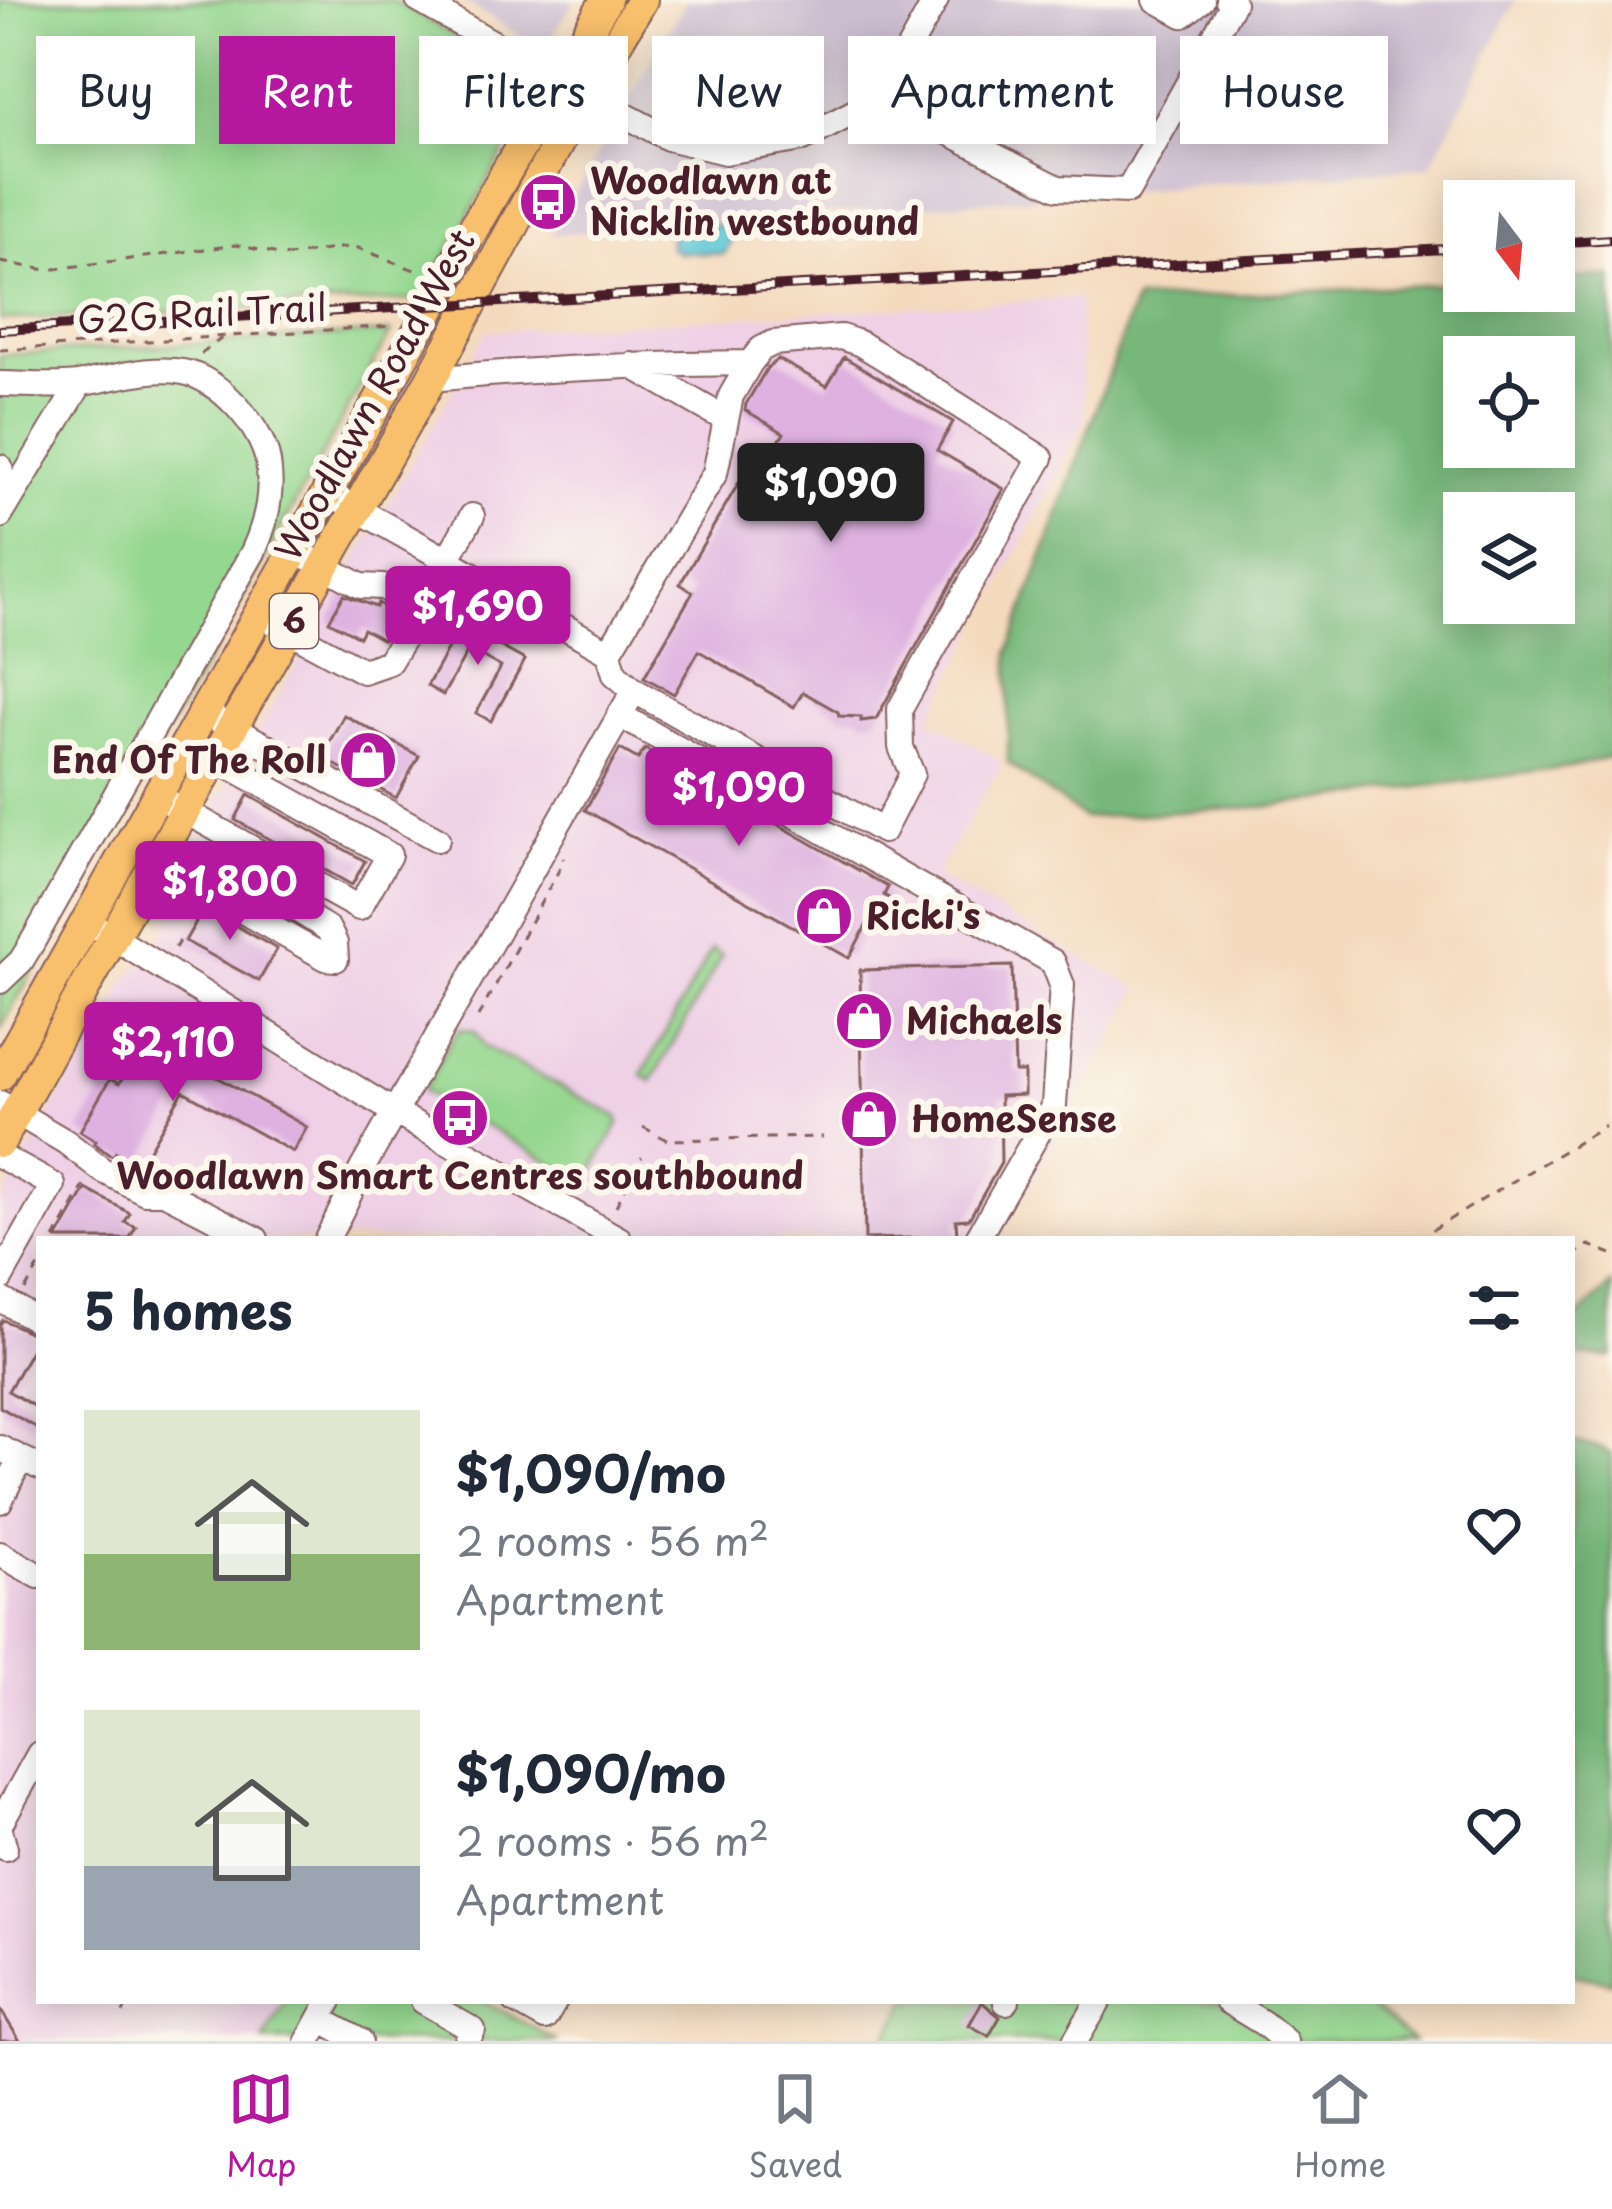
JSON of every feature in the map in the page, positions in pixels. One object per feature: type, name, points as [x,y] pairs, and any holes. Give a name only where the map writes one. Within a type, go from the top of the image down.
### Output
[{"type":"main road","name":"Woodlawn Road West","points":[[586,36],[606,0]]},
{"type":"main road","name":"Woodlawn Road West","points":[[621,36],[642,0]]},
{"type":"main road","name":"Woodlawn Road West","points":[[0,1075],[523,144]]},
{"type":"main road","name":"Woodlawn Road West","points":[[0,1142],[8,1108],[113,937],[358,510],[560,144]]},
{"type":"street","points":[[418,0],[481,36]]},
{"type":"street","points":[[916,36],[936,0]]},
{"type":"street","points":[[1156,0],[1183,15],[1202,0]]},
{"type":"street","points":[[1156,141],[1233,3],[1228,0]]},
{"type":"street","points":[[628,116],[668,139],[725,152],[803,139],[848,115]]},
{"type":"street","points":[[971,144],[1058,188],[1128,191],[1154,144]]},
{"type":"street","points":[[327,492],[609,652],[615,674],[635,692],[883,831],[912,774],[901,747],[900,709],[1041,458],[859,343],[841,337],[773,343],[761,349],[731,396],[715,473],[609,652]]},
{"type":"street","points":[[431,379],[629,364],[750,363]]},
{"type":"street","points":[[629,364],[724,419]]},
{"type":"street","points":[[0,384],[80,384],[180,371],[198,376],[238,408],[268,460],[266,518],[253,551],[21,961],[0,981]]},
{"type":"street","points":[[3,510],[80,384]]},
{"type":"street","points":[[0,467],[3,510]]},
{"type":"street","points":[[447,560],[472,515]]},
{"type":"street","points":[[258,614],[363,671],[389,662],[421,609],[383,586],[362,586],[295,551]]},
{"type":"street","points":[[328,1236],[362,1169],[635,692]]},
{"type":"street","points":[[203,712],[437,839]]},
{"type":"street","points":[[619,715],[1053,962],[1062,985],[1054,1105],[978,1236]]},
{"type":"street","points":[[156,795],[359,908],[389,855],[186,743]]},
{"type":"street","points":[[85,922],[584,1231]]},
{"type":"street","points":[[8,1108],[67,1142],[102,1170],[145,1192],[164,1192],[250,1236]]},
{"type":"street","points":[[0,1156],[52,1185],[0,1279]]},
{"type":"street","points":[[0,1299],[36,1319]]},
{"type":"street","points":[[0,1501],[20,1458]]},
{"type":"street","points":[[0,1554],[36,1574]]},
{"type":"street","points":[[2,1834],[36,1760]]},
{"type":"street","points":[[428,2004],[473,2030],[467,2041]]},
{"type":"street","points":[[520,2004],[545,2018],[553,2004]]},
{"type":"street","points":[[1075,2041],[1098,2004]]},
{"type":"street","points":[[1232,2004],[1285,2041]]},
{"type":"street","points":[[320,2020],[360,2041]]},
{"type":"path","points":[[0,262],[46,270],[236,245],[288,256],[353,246],[428,274]]},
{"type":"path","name":"G2G Rail Trail","points":[[0,350],[407,325]]},
{"type":"path","points":[[478,1017],[563,856]]},
{"type":"path","points":[[175,948],[179,941]]},
{"type":"path","points":[[1422,1236],[1605,1126]]},
{"type":"path","points":[[644,1127],[667,1140],[823,1137]]},
{"type":"path","points":[[616,1206],[642,1157]]},
{"type":"path","points":[[56,1236],[88,1179]]},
{"type":"path","points":[[1575,1254],[1588,1245],[1612,1254]]},
{"type":"path","points":[[123,2013],[128,2004]]},
{"type":"shaded area","points":[[462,0],[575,0],[553,36],[521,36]]},
{"type":"shaded area","points":[[687,0],[1516,0],[1430,167],[551,235],[604,144],[628,144],[628,102],[652,60],[652,144],[824,144],[824,36],[666,36]]},
{"type":"shaded area","points":[[1079,298],[1085,421],[930,719],[1003,762],[936,876],[1139,989],[1002,1236],[36,1236],[36,2004],[284,2004],[263,2041],[0,2041],[0,1203],[124,983],[163,936],[193,844],[487,331]]},
{"type":"green space","points":[[0,0],[393,0],[455,36],[419,36],[419,144],[508,144],[427,290],[415,300],[0,320]]},
{"type":"green space","points":[[1612,277],[1612,756],[1570,767],[1275,806],[1084,818],[1008,763],[1009,652],[1135,300],[1443,284],[1443,312],[1575,312],[1575,278]]},
{"type":"green space","points":[[391,332],[0,1030],[0,355]]},
{"type":"green space","points":[[712,949],[722,955],[652,1081],[642,1075]]},
{"type":"green space","points":[[461,1029],[475,1031],[485,1047],[617,1116],[619,1124],[586,1182],[423,1091]]},
{"type":"green space","points":[[1612,1284],[1612,1357],[1579,1356],[1575,1320]]},
{"type":"green space","points":[[1575,1443],[1612,1454],[1612,1982],[1575,1975]]},
{"type":"green space","points":[[284,2004],[489,2004],[557,2041],[263,2041]]},
{"type":"green space","points":[[906,2004],[1369,2004],[1412,2041],[885,2041]]},
{"type":"water","points":[[718,225],[729,236],[724,254],[670,248],[675,230]]},
{"type":"building","points":[[844,357],[953,422],[937,450],[1004,489],[876,719],[839,716],[803,692],[794,707],[699,651],[674,694],[644,677],[693,592],[680,584],[749,465],[761,472],[784,433],[745,410],[746,404],[767,368],[778,359],[827,386]]},
{"type":"building","points":[[344,595],[376,607],[378,603],[398,615],[383,640],[363,629],[359,637],[329,621]]},
{"type":"building","points":[[461,625],[525,660],[491,721],[476,713],[501,667],[469,649],[443,695],[427,686]]},
{"type":"building","name":"End Of The Roll","points":[[344,715],[419,756],[396,798],[321,757]]},
{"type":"building","points":[[620,749],[638,759],[645,749],[888,887],[884,895],[893,901],[884,914],[875,909],[849,958],[585,810]]},
{"type":"building","points":[[248,795],[365,861],[352,885],[235,820]]},
{"type":"building","points":[[208,901],[222,909],[231,923],[277,949],[259,981],[185,941]]},
{"type":"building","points":[[1012,966],[1015,1072],[1024,1072],[1024,1095],[1000,1096],[1001,1163],[969,1219],[956,1220],[957,1236],[865,1236],[860,970]]},
{"type":"building","points":[[145,1037],[307,1127],[293,1152],[183,1091],[140,1165],[116,1152],[108,1154],[80,1131],[110,1079],[119,1084]]},
{"type":"building","points":[[86,1189],[130,1213],[125,1222],[136,1227],[131,1236],[59,1236]]},
{"type":"building","points":[[3,1320],[36,1336],[8,1391],[36,1407],[36,1427],[0,1407]]},
{"type":"building","points":[[981,2004],[1000,2017],[989,2036],[969,2025]]},
{"type":"building","points":[[0,2009],[20,2041],[0,2041]]},
{"type":"railway","points":[[1575,242],[1612,239]]},
{"type":"railway","points":[[0,330],[1443,249]]},
{"type":"place","name":"Woodlawn at Nicklin westbound","points":[[548,202]]},
{"type":"place","name":"End Of The Roll","points":[[368,760]]},
{"type":"place","name":"Ricki's","points":[[824,916]]},
{"type":"place","name":"Michaels","points":[[864,1021]]},
{"type":"place","name":"Woodlawn Smart Centres southbound","points":[[460,1118]]},
{"type":"place","name":"HomeSense","points":[[869,1119]]}]
